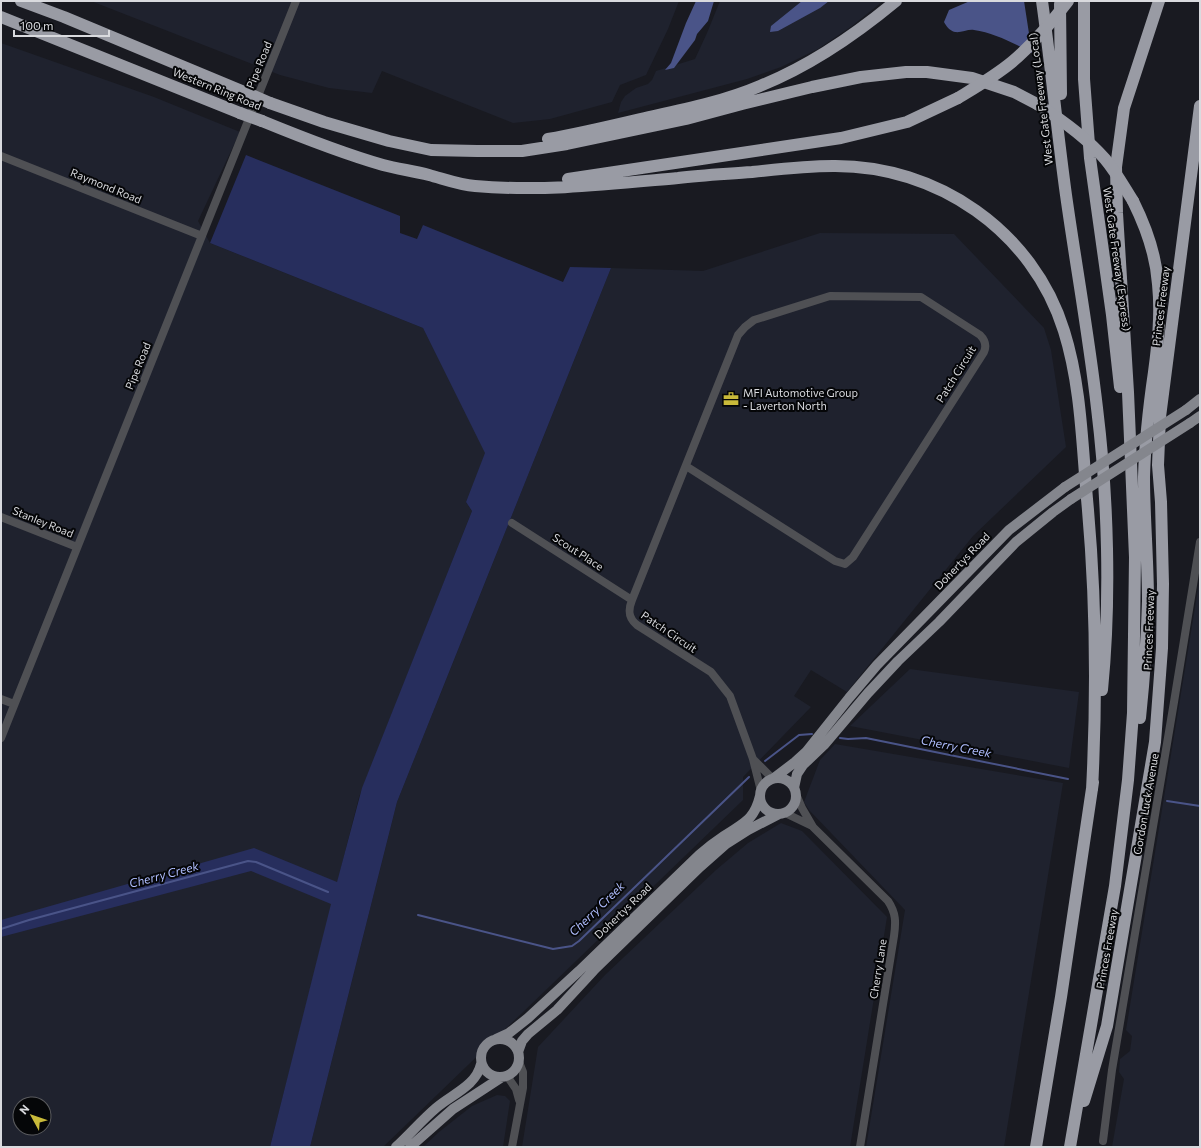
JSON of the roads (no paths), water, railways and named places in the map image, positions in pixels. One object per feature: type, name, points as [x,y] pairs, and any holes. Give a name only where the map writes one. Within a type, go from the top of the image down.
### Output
[{"type":"highway","name":"Western Ring Road","points":[[21,1],[64,17],[270,103],[346,130],[431,150]]},
{"type":"highway","points":[[31,1],[64,17]]},
{"type":"highway","points":[[431,150],[523,144],[566,136],[729,97],[760,86],[821,55],[854,34],[896,1]]},
{"type":"highway","name":"West Gate Freeway (Local)","points":[[1042,1],[1066,193]]},
{"type":"highway","points":[[1036,1147],[1061,997],[1092,790],[1103,681],[1106,617],[1107,559],[1105,496],[1098,410],[1066,193],[1060,86],[1060,1]]},
{"type":"highway","points":[[427,175],[472,181],[538,182],[600,175],[841,138],[907,122],[958,98],[1012,62],[1036,40],[1068,1]]},
{"type":"highway","name":"West Gate Freeway (Express)","points":[[1084,1],[1084,79],[1090,158],[1113,323],[1134,520]]},
{"type":"highway","points":[[1134,520],[1117,213],[1116,166],[1124,108],[1159,1]]},
{"type":"highway","name":"Western Ring Road","points":[[1,17],[341,152],[384,165],[427,175]]},
{"type":"highway","points":[[1,25],[80,48]]},
{"type":"highway","points":[[431,150],[522,151],[567,144],[686,119],[812,87],[861,77],[906,72],[942,74],[972,78],[1014,92],[1054,115],[1090,143],[1105,159],[1133,201],[1142,219],[1156,264],[1160,310],[1159,337],[1148,419],[1144,475],[1148,600],[1146,646],[1136,762],[1115,886]]},
{"type":"highway","name":"Princes Freeway","points":[[1070,1147],[1107,1026],[1155,742],[1162,648],[1163,584],[1161,502],[1158,465],[1160,417],[1200,106]]},
{"type":"highway","points":[[427,175],[471,186],[538,189],[804,167],[835,166],[862,168],[888,172],[930,185],[956,197],[997,226],[1015,244],[1031,264],[1056,308],[1064,331],[1075,378],[1090,530],[1095,721],[1092,790]]},
{"type":"highway","name":"Princes Freeway","points":[[1070,1147],[1115,886],[1128,780],[1133,713],[1134,520]]},
{"type":"main road","name":"Dohertys Road","points":[[773,778],[806,752],[877,665],[1009,530],[1065,487],[1186,410],[1200,399]]},
{"type":"main road","points":[[795,791],[788,781],[773,778],[766,782],[760,794],[764,807],[768,811],[782,813],[794,805],[797,774],[803,765],[824,745],[868,693],[898,661],[939,622],[1016,542],[1071,499],[1200,416]]},
{"type":"main road","name":"Dohertys Road","points":[[496,1039],[509,1033],[528,1018],[699,855],[746,822],[757,808],[760,794]]},
{"type":"main road","name":"Dohertys Road","points":[[518,1057],[522,1041],[528,1034],[557,1010],[594,970],[709,858],[726,844],[748,830],[782,813]]},
{"type":"main road","points":[[396,1147],[438,1107],[465,1088],[474,1079],[480,1069],[480,1058],[483,1048],[487,1044],[496,1039],[507,1040],[516,1047],[518,1057],[516,1068],[512,1073],[453,1109],[410,1147]]},
{"type":"main road","points":[[481,1064],[487,1073],[497,1077],[504,1077]]},
{"type":"street","name":"Pipe Road","points":[[1,738],[296,1]]},
{"type":"street","name":"Raymond Road","points":[[1,156],[202,236]]},
{"type":"street","name":"Patch Circuit","points":[[686,466],[835,561],[845,564],[853,557],[980,359],[986,348],[986,343],[980,335],[921,297],[830,296],[754,320],[738,335],[632,600],[629,612],[633,622],[711,672],[730,696],[753,759],[760,794]]},
{"type":"street","name":"Stanley Road","points":[[1,517],[78,547]]},
{"type":"street","name":"Scout Place","points":[[512,523],[632,600]]},
{"type":"street","name":"Gordon Luck Avenue","points":[[1103,1141],[1112,1070],[1200,542]]},
{"type":"street","points":[[1,699],[14,704]]},
{"type":"street","name":"Patch Circuit","points":[[753,759],[773,778]]},
{"type":"street","name":"Cherry Lane","points":[[795,791],[802,808],[813,827],[888,901],[896,915],[894,936],[860,1147]]},
{"type":"street","name":"Cherry Lane","points":[[782,813],[813,827]]},
{"type":"street","points":[[512,1147],[524,1080],[518,1057]]},
{"type":"street","points":[[504,1077],[516,1089],[520,1103]]},
{"type":"waterway","name":"Cherry Creek","points":[[765,761],[799,735],[812,734]]},
{"type":"waterway","name":"Cherry Creek","points":[[840,738],[866,738],[1068,779]]},
{"type":"waterway","name":"Cherry Creek","points":[[418,915],[553,949],[572,946],[579,941],[749,777]]},
{"type":"waterway","name":"Cherry Creek","points":[[1167,801],[1200,806]]},
{"type":"waterway","name":"Cherry Creek","points":[[1,929],[29,920],[248,861],[256,862],[328,892]]},
{"type":"place","name":"MFI Automotive Group - Laverton North","points":[[731,399]]}]
